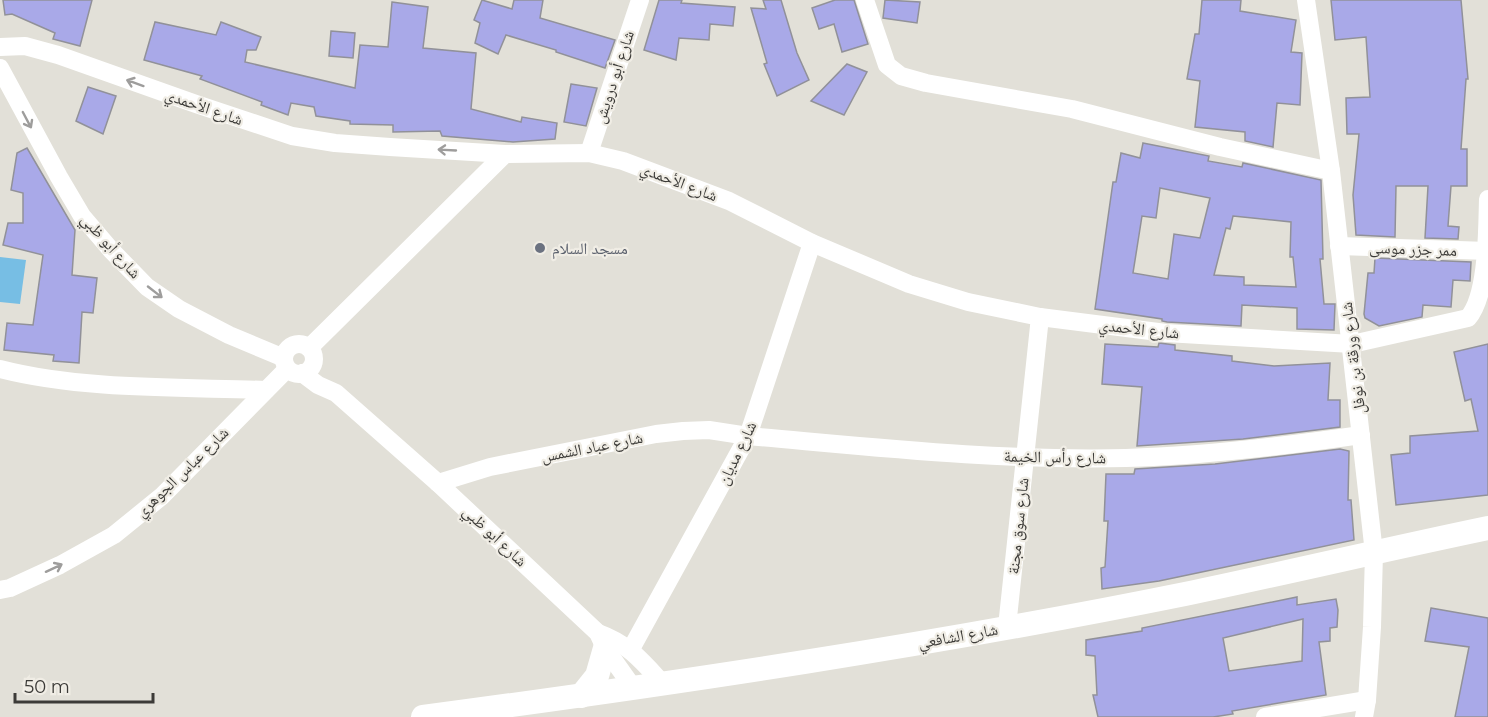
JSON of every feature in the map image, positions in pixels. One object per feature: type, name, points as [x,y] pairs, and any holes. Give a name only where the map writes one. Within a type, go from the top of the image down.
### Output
[{"type":"street","name":"شارع أبو درويش","points":[[589,153],[640,0]]},
{"type":"street","points":[[866,0],[887,65],[901,76],[926,83],[1072,109],[1220,147],[1331,171]]},
{"type":"street","name":"شارع ورقة بن نوفل","points":[[1306,0],[1331,171],[1374,553],[1366,709]]},
{"type":"street","name":"شارع الأحمدي","points":[[0,47],[25,46],[58,55],[292,136],[335,143],[505,154],[589,153],[623,161],[729,201],[812,243],[909,284],[968,302],[1040,317],[1166,333],[1352,344],[1468,318],[1476,309],[1481,292],[1487,251]]},
{"type":"street","name":"شارع أبو ظبي","points":[[0,68],[82,216],[111,250],[147,286],[178,309],[229,335],[323,370],[336,393],[438,483],[602,640],[634,689]]},
{"type":"street","name":"شارع عباس الجوهري","points":[[0,590],[10,588],[60,565],[114,535],[162,496],[266,390],[299,362],[505,154]]},
{"type":"street","points":[[1487,251],[1488,199]]},
{"type":"street","name":"شارع مديان","points":[[630,649],[748,436],[812,243]]},
{"type":"street","name":"ممر جزر موسى","points":[[1339,246],[1487,251]]},
{"type":"street","name":"شارع سوق مجنة","points":[[1007,627],[1040,317]]},
{"type":"street","points":[[0,369],[28,377],[114,384],[266,390]]},
{"type":"street","name":"شارع عباد الشمس","points":[[438,483],[490,467],[656,434],[709,430],[748,436]]},
{"type":"street","name":"شارع رأس الخيمة","points":[[748,436],[972,456],[1025,458],[1139,457],[1268,447],[1361,435]]},
{"type":"street","name":"شارع الشافعي","points":[[423,717],[634,689],[847,656],[1184,594],[1488,528]]},
{"type":"street","name":"شارع أبو ظبي","points":[[602,640],[615,639],[630,649],[664,684]]},
{"type":"street","points":[[581,696],[597,676],[602,640]]},
{"type":"street","points":[[1265,717],[1366,709]]},
{"type":"water","points":[[0,257],[26,260],[20,304],[0,302]]},
{"type":"building","points":[[3,0],[92,0],[80,46],[53,39],[55,33],[12,14],[5,15]]},
{"type":"building","points":[[482,0],[512,9],[514,0],[543,0],[540,18],[615,40],[605,68],[506,35],[498,54],[475,43],[480,23],[474,20]]},
{"type":"building","points":[[659,0],[682,0],[681,3],[735,7],[733,26],[710,24],[709,40],[679,38],[676,60],[644,50]]},
{"type":"building","points":[[763,0],[781,0],[797,53],[809,80],[777,96],[764,64],[767,63],[751,8],[766,9]]},
{"type":"building","points":[[835,0],[854,0],[868,44],[842,52],[834,24],[819,29],[812,8]]},
{"type":"building","points":[[885,0],[920,2],[917,23],[883,18]]},
{"type":"building","points":[[1202,0],[1241,0],[1240,11],[1296,20],[1291,52],[1302,53],[1300,105],[1277,103],[1273,147],[1245,141],[1245,132],[1195,127],[1200,81],[1187,79],[1195,34],[1199,34]]},
{"type":"building","points":[[1331,0],[1461,0],[1468,79],[1466,79],[1461,149],[1467,149],[1467,186],[1451,186],[1448,226],[1459,227],[1458,239],[1425,238],[1428,186],[1396,186],[1395,237],[1356,235],[1353,195],[1359,134],[1347,134],[1346,98],[1370,97],[1366,37],[1335,40]]},
{"type":"building","points":[[392,2],[428,7],[423,48],[476,53],[471,109],[521,122],[522,117],[557,123],[555,139],[513,142],[442,136],[440,131],[393,132],[393,125],[350,124],[350,121],[316,116],[314,107],[291,103],[288,115],[261,105],[262,102],[200,79],[202,76],[144,60],[155,22],[216,35],[221,22],[261,37],[256,50],[247,50],[245,62],[355,88],[360,45],[388,47]]},
{"type":"building","points":[[331,31],[355,33],[353,58],[329,56]]},
{"type":"building","points":[[847,64],[867,72],[844,115],[811,101]]},
{"type":"building","points":[[571,84],[597,88],[586,126],[564,122]]},
{"type":"building","points":[[88,87],[116,96],[103,134],[76,121]]},
{"type":"building","points":[[1143,143],[1209,156],[1208,161],[1242,167],[1243,163],[1321,180],[1323,259],[1320,259],[1324,304],[1335,304],[1334,330],[1297,329],[1297,308],[1242,305],[1241,326],[1167,322],[1162,319],[1095,309],[1113,182],[1116,182],[1121,153],[1140,158]],"holes":[[[1160,188],[1210,198],[1200,238],[1174,234],[1168,279],[1133,273],[1142,216],[1156,218]],[[1233,216],[1291,222],[1290,257],[1293,257],[1296,287],[1244,285],[1244,277],[1214,275],[1226,228],[1230,229]]]},
{"type":"building","points":[[27,148],[75,230],[72,275],[97,278],[93,313],[82,312],[79,363],[53,361],[54,355],[4,350],[7,323],[33,325],[43,255],[3,245],[8,223],[23,223],[23,193],[11,190],[17,153]]},
{"type":"building","points":[[1375,258],[1471,262],[1470,281],[1453,280],[1451,307],[1423,305],[1422,317],[1379,326],[1365,318],[1364,314],[1368,273],[1374,273]]},
{"type":"building","points":[[1159,343],[1175,345],[1175,350],[1232,356],[1232,361],[1274,366],[1330,363],[1328,400],[1340,400],[1340,427],[1243,439],[1137,446],[1142,387],[1102,384],[1105,344],[1158,347]]},
{"type":"building","points":[[1488,344],[1488,495],[1396,505],[1391,455],[1410,453],[1410,436],[1478,431],[1471,399],[1465,401],[1454,352]]},
{"type":"building","points":[[1340,449],[1349,451],[1348,500],[1351,500],[1354,540],[1159,581],[1102,589],[1101,568],[1105,567],[1108,521],[1104,521],[1106,474],[1134,474],[1135,469],[1215,464]]},
{"type":"building","points":[[1297,597],[1297,605],[1336,599],[1338,610],[1337,627],[1330,628],[1330,641],[1319,642],[1326,695],[1232,711],[1233,714],[1213,717],[1098,717],[1093,695],[1097,695],[1095,656],[1086,655],[1086,640],[1142,631],[1142,628]],"holes":[[[1303,619],[1302,661],[1229,671],[1223,638]]]},
{"type":"building","points":[[1431,608],[1488,618],[1488,717],[1455,717],[1469,647],[1425,641]]},
{"type":"place","name":"مسجد السلام","points":[[540,248]]}]
